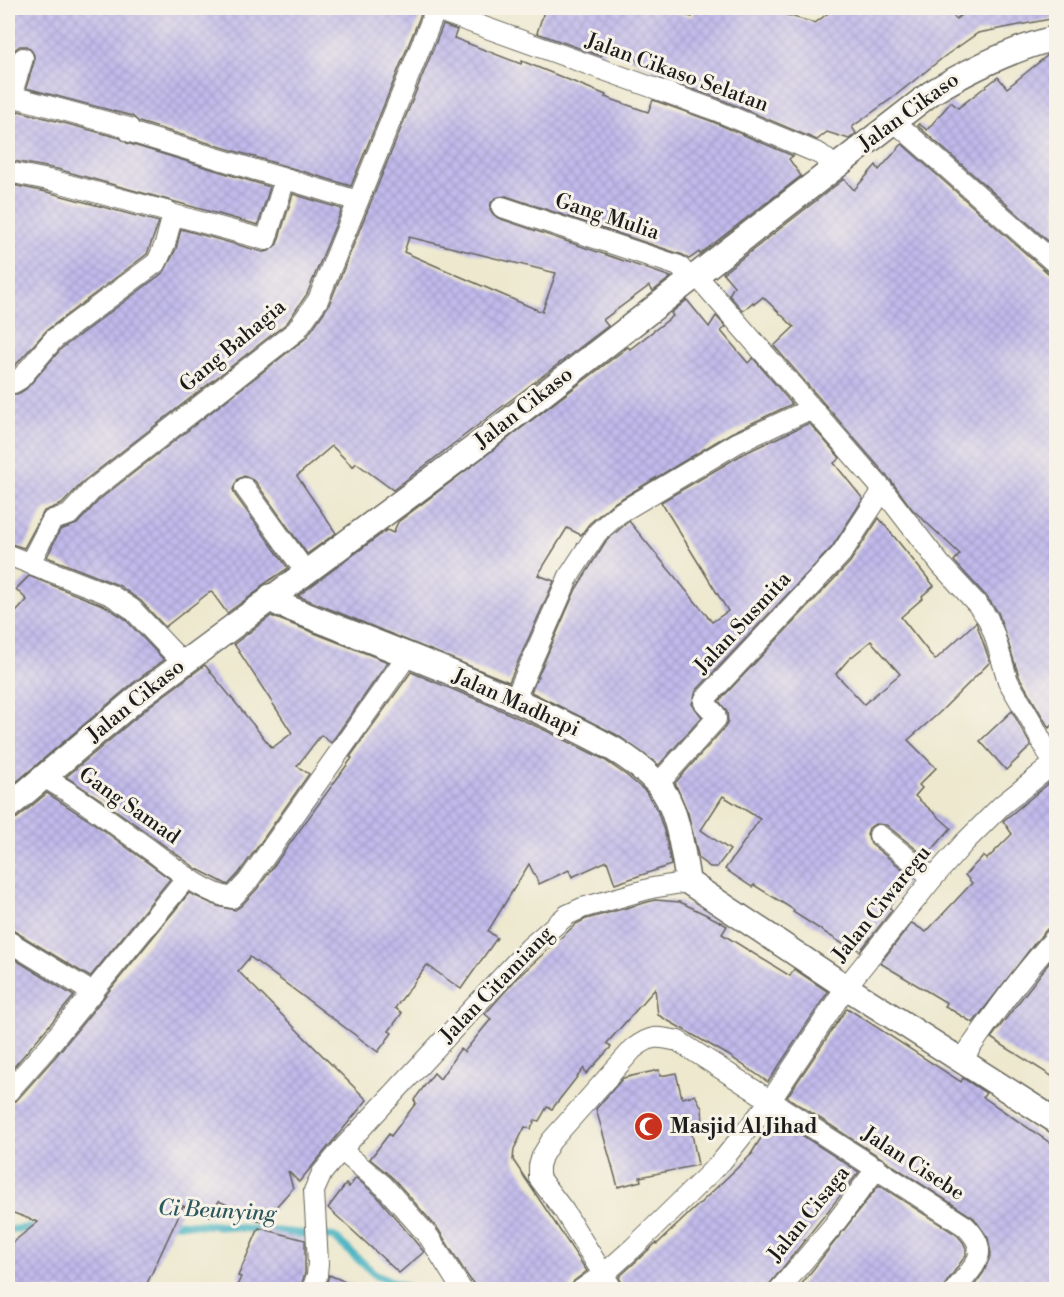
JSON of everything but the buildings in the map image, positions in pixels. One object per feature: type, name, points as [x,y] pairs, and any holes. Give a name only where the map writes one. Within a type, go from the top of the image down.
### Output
[{"type":"street","name":"Jalan Cikaso Selatan","points":[[434,8],[715,110],[819,154],[835,166]]},
{"type":"street","name":"Gang Bahagia","points":[[30,563],[52,520],[69,515],[92,490],[296,331],[318,300],[434,8]]},
{"type":"street","name":"Jalan Cikaso","points":[[8,807],[142,694],[475,447],[931,93],[970,69],[1056,38]]},
{"type":"street","points":[[23,58],[9,101],[129,129],[130,132],[358,201]]},
{"type":"street","points":[[895,122],[1056,264]]},
{"type":"street","points":[[8,172],[120,198],[266,240],[285,179]]},
{"type":"street","name":"Gang Mulia","points":[[502,207],[679,266],[693,277]]},
{"type":"street","points":[[8,382],[14,383],[20,379],[54,339],[157,262],[165,244],[171,214]]},
{"type":"street","points":[[693,277],[816,412],[883,490],[941,564],[977,604],[988,619],[1008,681],[1055,765]]},
{"type":"street","points":[[515,699],[569,576],[597,532],[618,514],[737,443],[804,412],[816,412]]},
{"type":"street","points":[[245,488],[305,571]]},
{"type":"street","name":"Jalan Susmita","points":[[658,784],[714,724],[715,714],[706,705],[705,699],[841,554],[883,490]]},
{"type":"street","points":[[8,555],[111,595],[132,609],[183,663]]},
{"type":"street","name":"Jalan Madhapi","points":[[272,596],[279,604],[515,699],[627,757],[658,784],[668,801],[679,834],[688,882]]},
{"type":"street","name":"Gang Samad","points":[[42,777],[69,791],[187,877],[222,896],[232,898],[248,881],[407,656]]},
{"type":"street","name":"Jalan Ciwaregu","points":[[581,1290],[608,1282],[722,1161],[771,1100],[846,987],[933,878],[964,842],[1002,805],[1055,765]]},
{"type":"street","points":[[879,835],[933,878]]},
{"type":"street","points":[[8,1092],[93,993],[187,877]]},
{"type":"street","points":[[688,882],[846,987],[1056,1121]]},
{"type":"street","name":"Jalan Citamiang","points":[[312,1290],[318,1263],[314,1191],[341,1150],[530,946],[567,915],[582,908],[652,888],[688,882]]},
{"type":"street","points":[[961,1061],[1036,959],[1056,937]]},
{"type":"street","points":[[8,941],[93,993]]},
{"type":"street","name":"Jalan Cisebe","points":[[608,1282],[564,1211],[539,1178],[539,1166],[551,1141],[633,1049],[656,1036],[678,1041],[965,1226],[977,1238],[980,1248],[978,1260],[955,1290]]},
{"type":"street","points":[[341,1150],[384,1186],[429,1237],[462,1290]]},
{"type":"street","name":"Jalan Cisaga","points":[[779,1290],[833,1226],[877,1168]]},
{"type":"waterway","name":"Ci Beunying","points":[[166,1223],[213,1225],[334,1237],[377,1276],[416,1290]]},
{"type":"waterway","name":"Ci Beunying","points":[[8,1230],[32,1228],[37,1232]]},
{"type":"place","name":"Masjid Al Jihad","points":[[649,1127]]}]
